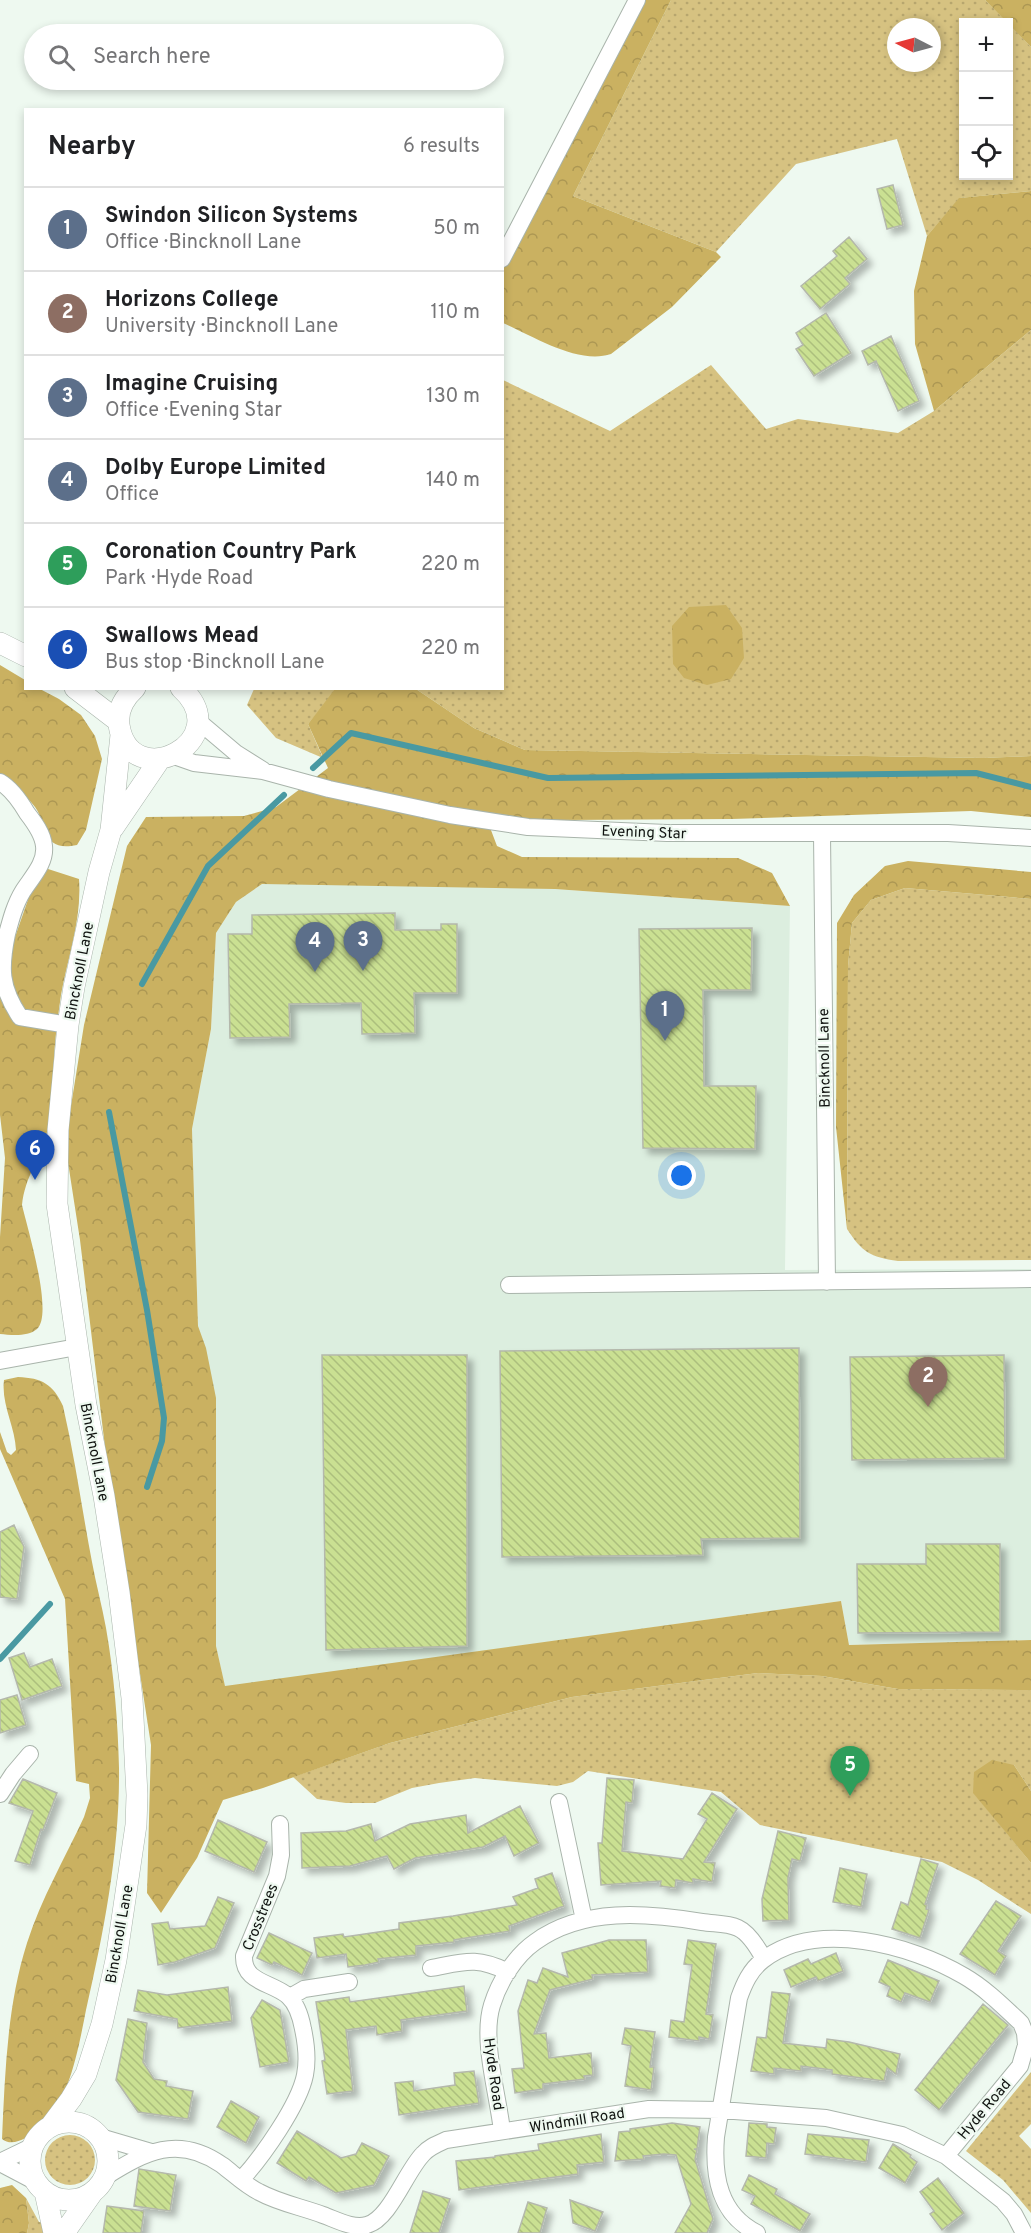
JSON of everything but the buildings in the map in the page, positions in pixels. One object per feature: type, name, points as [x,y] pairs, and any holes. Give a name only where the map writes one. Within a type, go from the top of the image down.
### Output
[{"type":"street","points":[[504,255],[637,0]]},
{"type":"street","points":[[0,643],[24,655]]},
{"type":"street","points":[[77,690],[120,728],[135,752],[150,759],[167,757]]},
{"type":"street","name":"Bincknoll Lane","points":[[50,2127],[86,2074],[102,2024],[116,1960],[135,1825],[137,1795],[132,1698],[119,1592],[77,1347],[57,1204],[58,1130],[68,1025],[99,872],[111,830],[123,702],[133,690]]},
{"type":"street","name":"Bincknoll Lane","points":[[111,830],[167,757],[188,745],[195,731],[193,700]]},
{"type":"street","name":"Evening Star","points":[[193,700],[237,753],[263,771]]},
{"type":"street","name":"Evening Star","points":[[167,757],[194,763],[263,771],[411,807],[502,825],[667,833],[948,833],[1031,838]]},
{"type":"street","points":[[0,782],[9,788],[21,804],[44,843],[42,860],[11,916],[1,956],[0,972],[12,1005],[20,1017],[68,1025]]},
{"type":"street","name":"Bincknoll Lane","points":[[822,834],[826,1282]]},
{"type":"street","points":[[509,1285],[1031,1279]]},
{"type":"street","points":[[0,1360],[77,1347]]},
{"type":"street","points":[[0,1794],[30,1754]]},
{"type":"street","points":[[559,1802],[584,1920]]},
{"type":"street","name":"Crosstrees","points":[[280,1824],[281,1855],[277,1876],[244,1956],[244,1964],[254,1978],[290,1997]]},
{"type":"street","name":"Hyde Road","points":[[502,2131],[490,2052],[488,2022],[495,1995],[508,1972],[525,1950],[536,1941],[553,1931],[584,1920],[624,1915],[653,1915],[740,1928],[764,1959]]},
{"type":"street","name":"Hyde Road","points":[[733,2227],[718,2187],[715,2152],[739,1998],[748,1977],[764,1959],[796,1944],[825,1940],[875,1943],[897,1948],[945,1965],[967,1977],[1021,2023],[1026,2045],[1020,2067],[946,2156]]},
{"type":"street","points":[[431,1968],[470,1960],[508,1972]]},
{"type":"street","points":[[240,2180],[268,2147],[296,2100],[305,2076],[306,2056],[303,2031],[297,2008],[290,1997],[304,1989],[349,1982]]},
{"type":"street","name":"Bincknoll Lane","points":[[86,2074],[85,2104],[96,2133]]},
{"type":"street","name":"Windmill Road","points":[[98,2185],[151,2152],[165,2148],[179,2148],[204,2154],[257,2192],[359,2230],[374,2223],[380,2217],[415,2162],[433,2146],[446,2140],[649,2109],[721,2110],[826,2118],[876,2128],[911,2139],[946,2156],[988,2187],[1014,2214],[1024,2233]]},
{"type":"street","points":[[54,2233],[41,2187],[30,2164],[33,2146],[40,2135],[50,2127],[71,2122],[96,2133],[107,2153],[108,2165],[98,2185],[64,2233]]},
{"type":"street","name":"Windmill Road","points":[[96,2133],[151,2152]]},
{"type":"street","points":[[0,2163],[33,2146]]},
{"type":"street","points":[[0,2163],[56,2198],[81,2199],[98,2185]]},
{"type":"street","points":[[733,2227],[757,2233]]},
{"type":"shaded area","points":[[671,0],[985,0],[1003,18],[959,18],[959,180],[1013,180],[1013,28],[1031,47],[1031,191],[960,198],[927,236],[897,139],[796,164],[716,252],[573,196]]},
{"type":"shaded area","points":[[1031,330],[1031,756],[984,758],[525,750],[474,728],[417,690],[504,690],[504,380],[610,431],[711,365],[766,429],[798,419],[898,433],[934,411]]},
{"type":"shaded area","points":[[254,690],[336,690],[308,724],[323,758],[276,738],[247,705]]},
{"type":"shaded area","points":[[355,880],[555,889],[790,906],[785,1270],[1031,1269],[1031,1640],[849,1645],[841,1601],[225,1687],[216,1646],[198,1326],[192,1129],[211,1029],[216,933],[236,902],[262,884]]},
{"type":"shaded area","points":[[905,888],[1031,899],[1031,1260],[898,1261],[868,1252],[857,1243],[847,1229],[848,966],[852,923],[871,900]]},
{"type":"shaded area","points":[[758,1673],[822,1676],[898,1689],[1031,1690],[1031,1791],[1014,1765],[973,1792],[1031,1863],[1031,1914],[978,1880],[942,1862],[760,1825],[721,1792],[588,1771],[573,1782],[557,1786],[475,1778],[412,1788],[375,1803],[346,1803],[317,1799],[293,1777],[390,1743],[572,1697]]},
{"type":"shaded area","points":[[1031,2072],[1031,2124],[1019,2136],[1031,2149],[1031,2213],[1003,2180],[966,2151]]},
{"type":"shaded area","points":[[65,2135],[75,2135],[88,2142],[95,2155],[95,2165],[88,2178],[75,2185],[65,2185],[56,2181],[49,2174],[45,2165],[45,2155],[49,2146],[56,2139]]},
{"type":"shaded area","points":[[26,2198],[39,2222],[45,2223],[45,2233],[27,2233],[29,2223]]},
{"type":"green space","points":[[644,0],[671,0],[573,196],[716,252],[721,257],[672,307],[611,354],[598,356],[584,356],[556,348],[504,323],[504,267]]},
{"type":"green space","points":[[985,0],[1031,0],[1031,47],[1013,29],[1013,18],[1003,18]]},
{"type":"green space","points":[[1031,191],[1031,330],[934,411],[915,344],[914,291],[927,236],[959,198]]},
{"type":"green space","points":[[726,605],[742,628],[744,658],[731,679],[707,685],[684,678],[673,664],[672,626],[689,607]]},
{"type":"green space","points":[[0,665],[24,679],[24,690],[42,690],[81,715],[95,736],[102,759],[86,830],[77,845],[57,845],[52,841],[35,807],[0,774]]},
{"type":"green space","points":[[334,690],[417,690],[474,728],[525,750],[984,758],[1031,756],[1031,817],[971,811],[732,819],[559,820],[486,817],[497,846],[522,857],[738,858],[772,873],[790,906],[555,889],[262,884],[236,902],[216,933],[211,1029],[192,1129],[198,1326],[206,1348],[216,1398],[216,1646],[225,1686],[841,1601],[849,1645],[1031,1640],[1031,1690],[898,1689],[822,1676],[758,1673],[572,1697],[390,1743],[223,1800],[197,1858],[161,1913],[147,1893],[151,1745],[105,1447],[80,1240],[65,1143],[84,1025],[127,846],[146,817],[244,816],[276,807],[328,768],[308,724]]},
{"type":"green space","points":[[908,861],[1031,872],[1031,899],[905,888],[871,900],[852,923],[848,966],[847,1229],[836,1127],[837,923],[854,895],[885,866]]},
{"type":"green space","points":[[45,868],[79,879],[79,894],[76,923],[61,995],[48,1127],[26,1186],[22,1205],[38,1270],[43,1306],[41,1320],[33,1332],[19,1335],[0,1334],[0,1237],[5,1158],[0,1115],[0,993],[15,937],[38,871]]},
{"type":"green space","points":[[18,1377],[34,1379],[51,1387],[63,1406],[109,1645],[118,1733],[119,1798],[114,1859],[105,1920],[71,2074],[58,2106],[49,2119],[25,2138],[11,2142],[2,2139],[4,2089],[11,2015],[20,1967],[39,1911],[84,1817],[90,1798],[89,1784],[76,1781],[65,1599],[0,1449],[0,1432],[7,1452],[11,1455],[16,1450],[6,1406],[4,1380]]},
{"type":"green space","points":[[992,1760],[1014,1765],[1031,1791],[1031,1863],[973,1793],[974,1772]]},
{"type":"green space","points":[[12,2185],[26,2198],[29,2223],[27,2233],[0,2233],[0,2188]]},
{"type":"waterway","points":[[313,768],[351,733],[548,778],[976,773],[1031,787]]},
{"type":"waterway","points":[[142,984],[208,866],[284,795]]},
{"type":"waterway","points":[[109,1112],[147,1310],[164,1418],[162,1441],[147,1487]]},
{"type":"waterway","points":[[0,1659],[50,1604]]},
{"type":"place","name":"Imagine Cruising","points":[[363,971]]},
{"type":"place","name":"Dolby Europe Limited","points":[[315,972]]},
{"type":"place","name":"Swindon Silicon Systems","points":[[665,1041]]},
{"type":"place","name":"Swallows Mead","points":[[35,1180]]},
{"type":"place","name":"Horizons College","points":[[928,1407]]},
{"type":"place","name":"Coronation Country Park","points":[[850,1796]]}]
